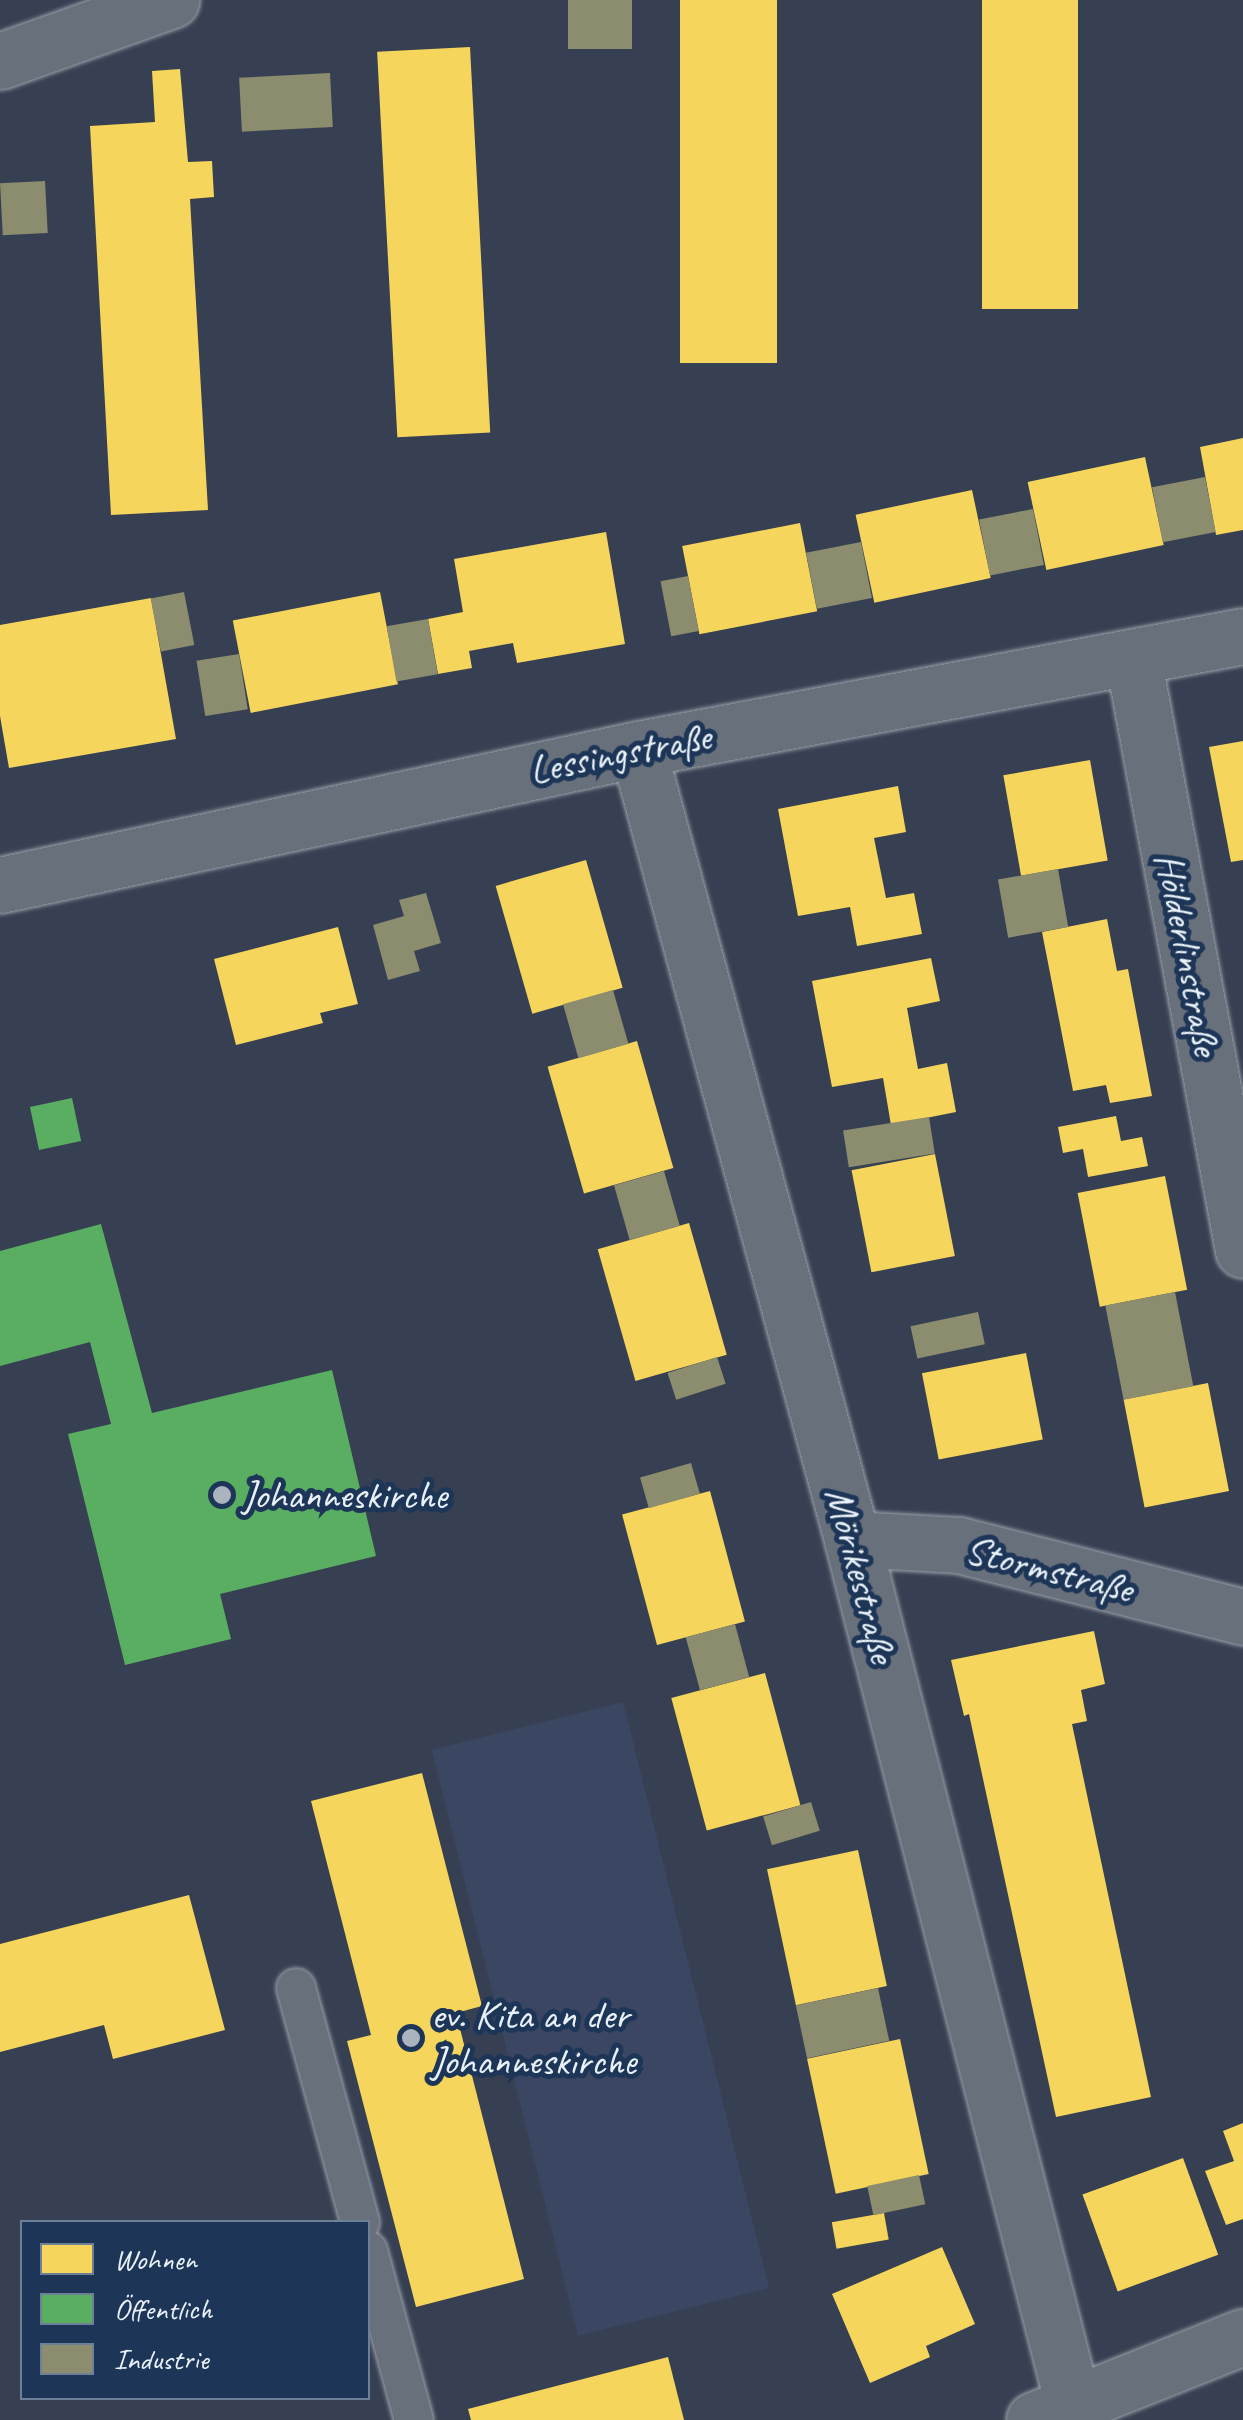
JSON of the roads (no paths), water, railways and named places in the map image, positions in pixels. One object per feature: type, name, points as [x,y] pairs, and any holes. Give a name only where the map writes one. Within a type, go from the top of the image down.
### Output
[{"type":"street","points":[[0,61],[171,0]]},
{"type":"street","name":"Lessingstraße","points":[[0,885],[638,748],[1243,636]]},
{"type":"street","name":"Hölderlinstraße","points":[[1133,658],[1243,1250]]},
{"type":"street","name":"Mörikestraße","points":[[638,748],[852,1538],[1054,2412]]},
{"type":"street","name":"Stormstraße","points":[[852,1538],[959,1545],[1243,1617]]},
{"type":"street","points":[[1054,2412],[1243,2337]]},
{"type":"lane","points":[[296,1988],[359,2220]]},
{"type":"lane","points":[[370,2258],[414,2420]]},
{"type":"place","name":"Johanneskirche","points":[[222,1495]]},
{"type":"place","name":"ev. Kita an der Johanneskirche","points":[[411,2038]]}]
